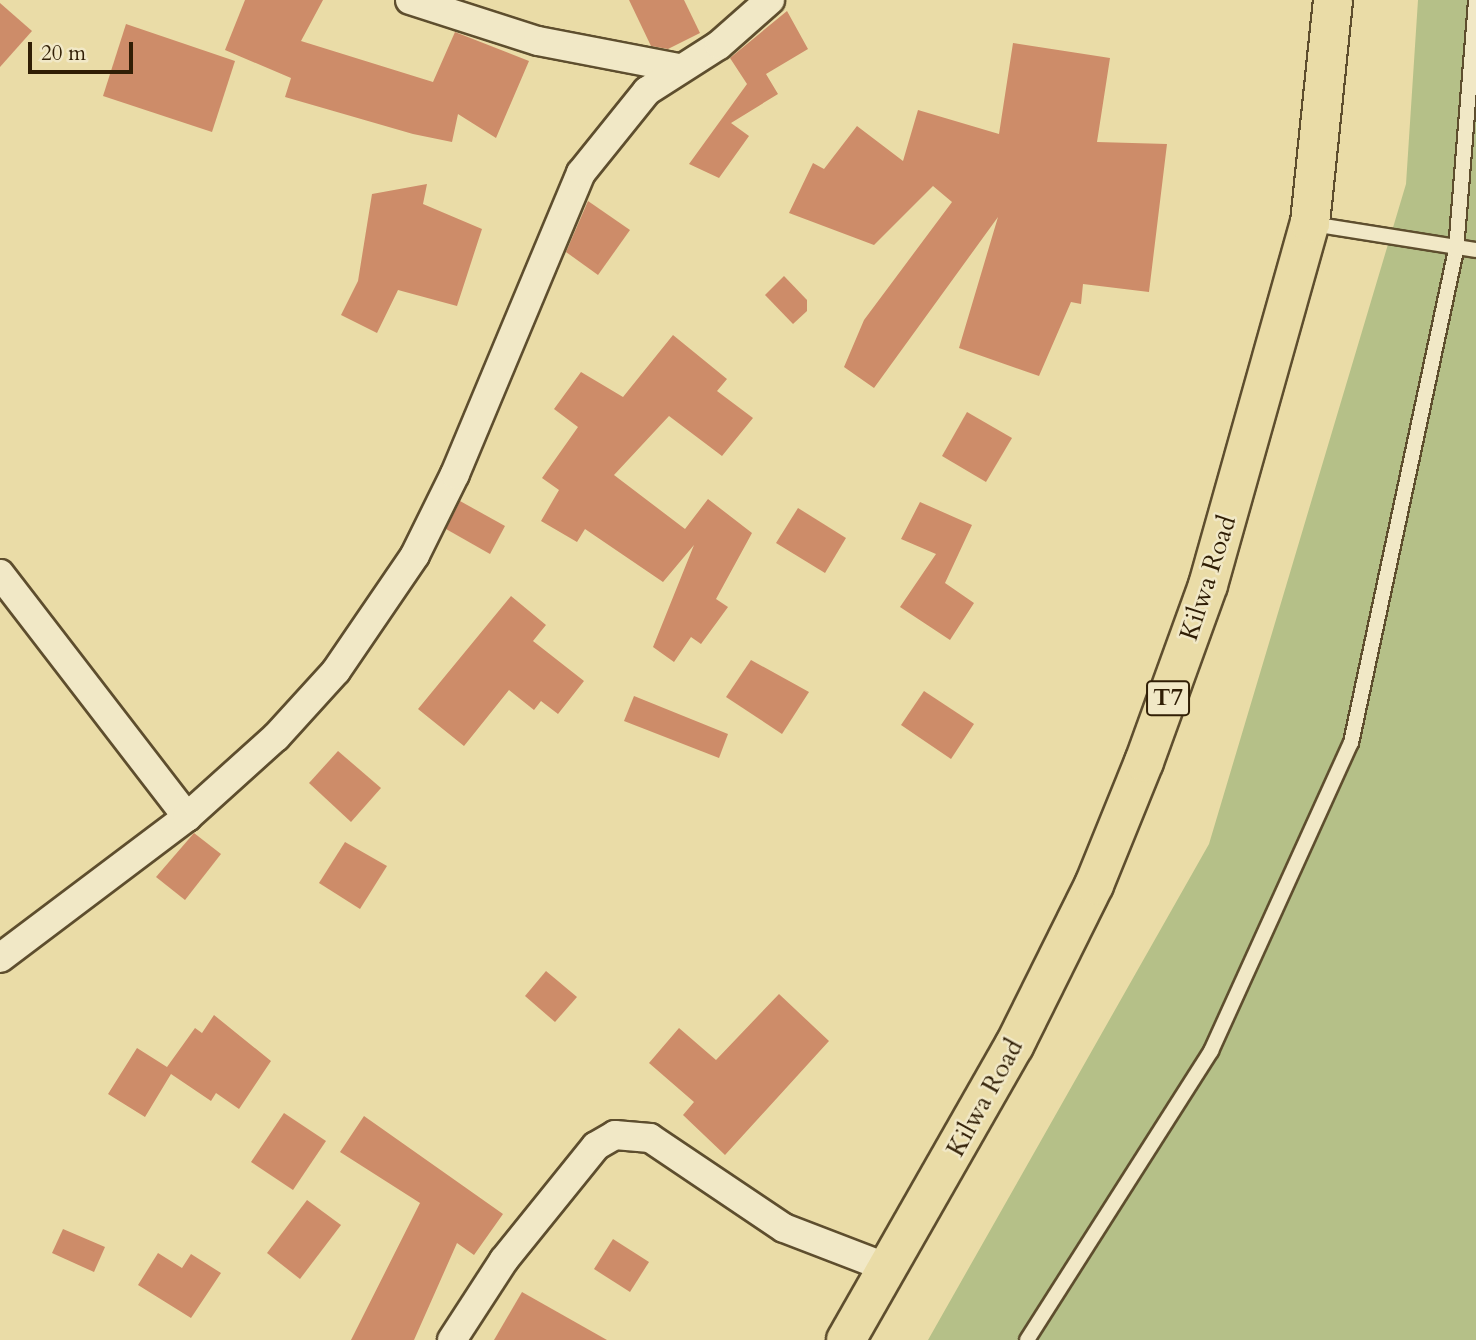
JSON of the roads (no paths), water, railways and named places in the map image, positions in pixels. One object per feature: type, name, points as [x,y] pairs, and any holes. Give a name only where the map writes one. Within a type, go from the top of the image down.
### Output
[{"type":"highway","name":"Kilwa Road","points":[[846,1340],[891,1269],[1014,1046],[1094,885],[1144,762],[1208,585],[1310,223],[1333,0]]},
{"type":"street","points":[[410,0],[538,41],[678,68]]},
{"type":"street","points":[[0,958],[187,817],[276,737],[336,671],[408,566],[455,474],[581,173],[647,91],[678,68],[719,45],[770,0]]},
{"type":"street","points":[[0,574],[187,817]]},
{"type":"street","points":[[453,1340],[504,1260],[596,1146],[615,1135],[650,1138],[784,1228],[891,1269]]},
{"type":"lane","points":[[1027,1340],[1211,1051],[1351,743],[1456,250],[1476,0]]},
{"type":"lane","points":[[1310,223],[1456,250],[1476,250]]}]
